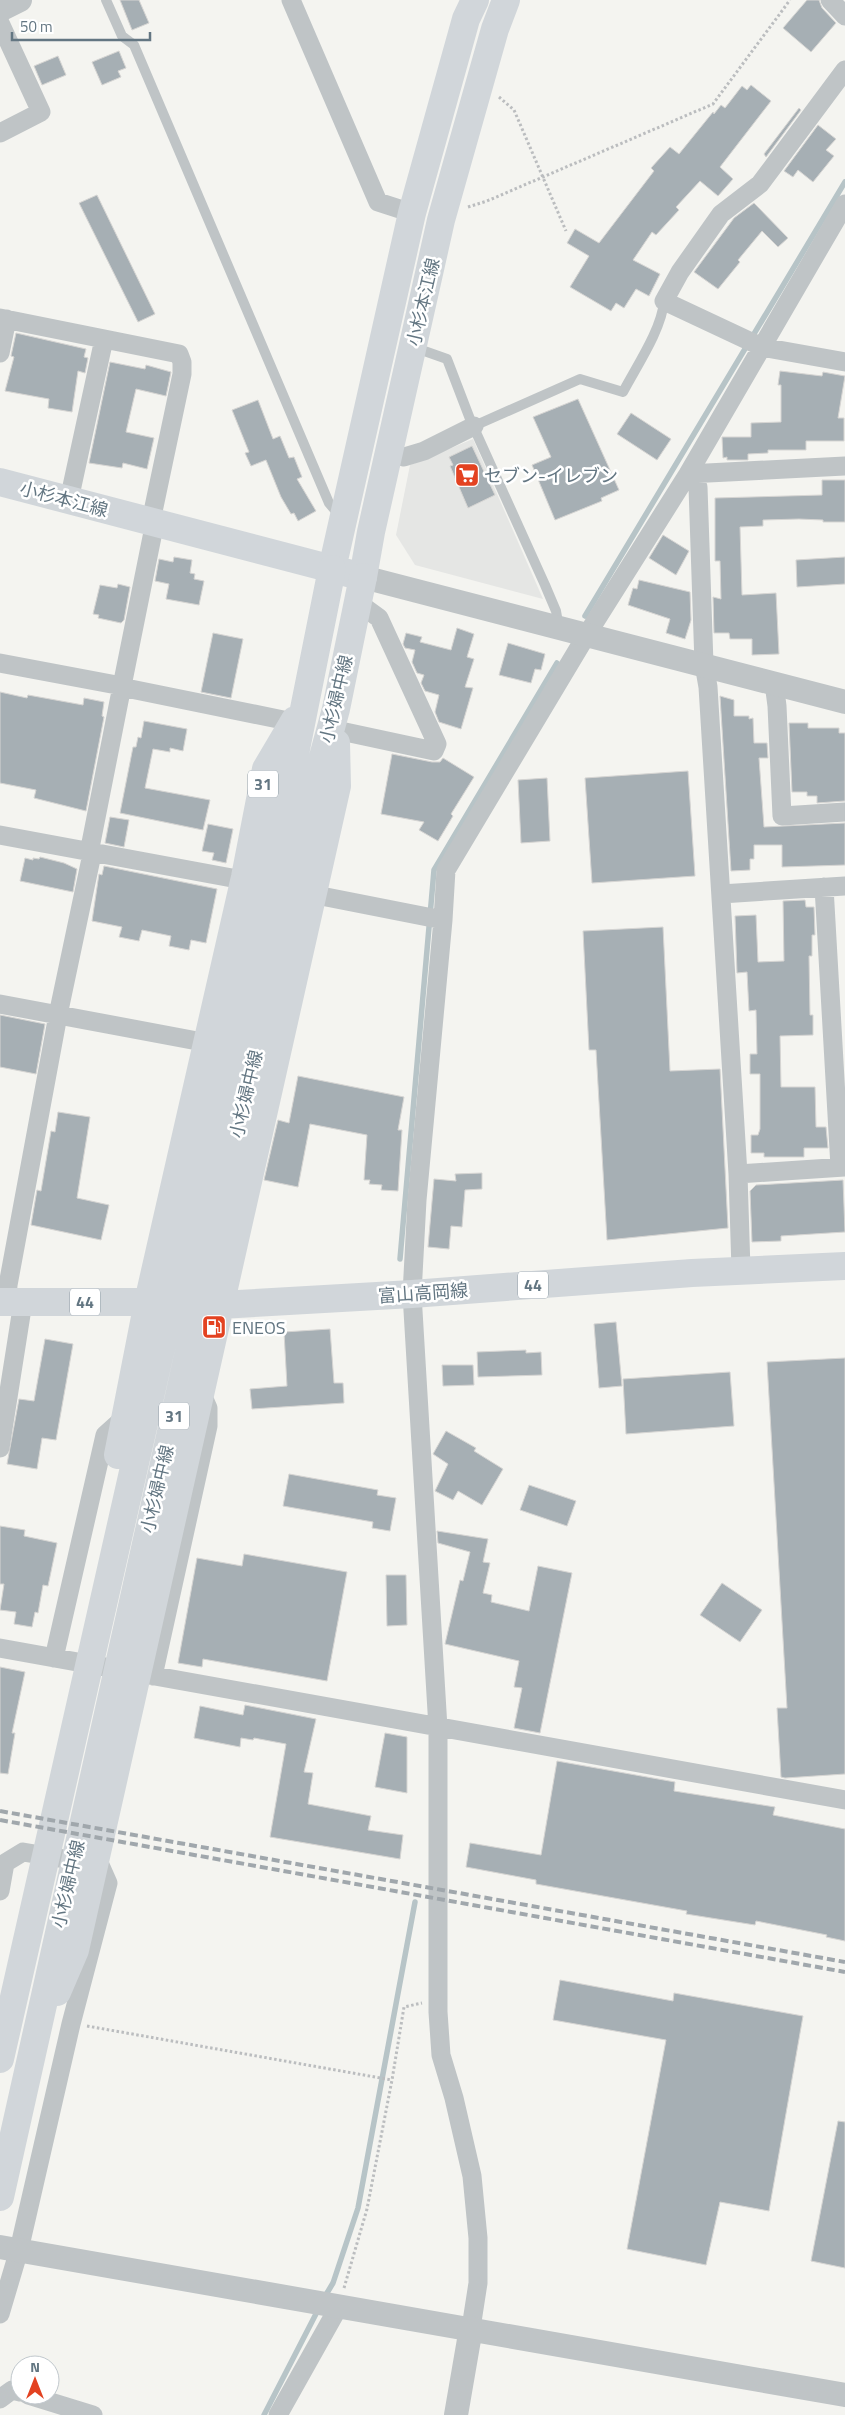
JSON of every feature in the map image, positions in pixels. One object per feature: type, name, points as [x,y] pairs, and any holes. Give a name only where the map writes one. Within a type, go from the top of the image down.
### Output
[{"type":"main road","name":"小杉本江線","points":[[332,569],[412,213],[466,19],[474,0]]},
{"type":"main road","name":"小杉本江線","points":[[0,482],[332,569],[360,590],[412,346],[443,214],[495,29],[506,0]]},
{"type":"main road","name":"小杉婦中線","points":[[1,2054],[290,779],[300,711],[332,569]]},
{"type":"main road","name":"小杉婦中線","points":[[0,2197],[30,2054],[317,779],[336,719],[360,590]]},
{"type":"main road","name":"31","points":[[1,2054],[12,1925],[119,1450],[148,1302],[245,878],[266,769],[300,711]]},
{"type":"main road","name":"31","points":[[30,2054],[75,1950],[311,894],[337,786],[336,719]]},
{"type":"main road","name":"富山高岡線","points":[[10,1302],[148,1302],[220,1305],[412,1294],[741,1270],[845,1266]]},
{"type":"street","points":[[0,10],[20,0]]},
{"type":"street","points":[[291,0],[378,202],[412,213]]},
{"type":"street","points":[[830,0],[845,16]]},
{"type":"street","points":[[0,23],[41,112],[0,133]]},
{"type":"street","points":[[845,70],[760,184],[721,214],[680,272],[664,301],[762,346],[845,362]]},
{"type":"street","points":[[456,2415],[478,2283],[478,2238],[472,2176],[454,2098],[441,2055],[437,2000],[438,1728],[412,1294],[417,1200],[444,920],[446,870],[586,636],[688,474],[845,204]]},
{"type":"street","points":[[0,353],[3,319],[179,354],[182,362],[91,853],[58,1015],[8,1285],[10,1302],[0,1448]]},
{"type":"street","points":[[69,500],[104,339]]},
{"type":"street","points":[[389,453],[404,457],[424,451],[474,426]]},
{"type":"street","points":[[688,474],[845,466]]},
{"type":"street","points":[[688,474],[698,487],[704,664],[708,687],[721,894],[738,1174],[741,1270]]},
{"type":"street","points":[[360,590],[559,628],[845,702]]},
{"type":"street","points":[[336,719],[434,751],[437,744],[379,618],[360,590]]},
{"type":"street","points":[[0,663],[121,687],[300,711]]},
{"type":"street","points":[[774,683],[777,706],[782,816],[845,812]]},
{"type":"street","points":[[0,835],[232,878],[245,878]]},
{"type":"street","points":[[721,894],[845,886]]},
{"type":"street","points":[[738,1174],[843,1167],[824,887]]},
{"type":"street","points":[[311,894],[444,920]]},
{"type":"street","points":[[0,1004],[208,1043]]},
{"type":"street","points":[[153,1676],[208,1426],[208,1408],[200,1391]]},
{"type":"street","points":[[54,1658],[105,1435],[125,1417]]},
{"type":"street","points":[[0,1648],[845,1800]]},
{"type":"street","points":[[0,1891],[5,1864],[23,1852],[100,1865],[108,1883],[9,2248],[0,2314]]},
{"type":"street","points":[[9,2248],[338,2308],[471,2328],[845,2395]]},
{"type":"street","points":[[278,2415],[338,2308]]},
{"type":"street","points":[[0,2400],[10,2392]]},
{"type":"street","points":[[60,2405],[93,2415]]},
{"type":"lane","points":[[106,0],[122,36],[134,45],[138,53],[330,503],[342,518]]},
{"type":"lane","points":[[474,426],[580,379],[623,392],[652,335],[663,309],[664,301]]},
{"type":"lane","points":[[412,346],[447,359],[474,426],[556,611],[559,628]]},
{"type":"lane","points":[[245,878],[311,894]]},
{"type":"path","points":[[443,214],[487,201],[713,104],[790,0]]},
{"type":"path","points":[[478,91],[492,97],[501,97],[514,110],[566,232]]},
{"type":"path","points":[[338,2308],[367,2209],[404,2007],[437,2000]]},
{"type":"path","points":[[71,2024],[392,2080]]},
{"type":"shaded area","points":[[473,439],[543,599],[415,565],[396,535],[410,465]]},
{"type":"building","points":[[120,0],[139,0],[149,23],[132,30]]},
{"type":"building","points":[[807,0],[819,0],[822,8],[836,23],[811,52],[783,28]]},
{"type":"building","points":[[119,51],[126,68],[118,71],[121,77],[102,85],[92,62]]},
{"type":"building","points":[[58,56],[66,75],[42,85],[34,66]]},
{"type":"building","points":[[751,85],[771,101],[720,167],[733,179],[718,196],[700,181],[676,207],[679,210],[656,235],[652,232],[633,260],[660,274],[649,296],[636,289],[624,308],[616,303],[611,311],[570,287],[589,256],[567,243],[575,229],[599,243],[654,171],[651,168],[670,147],[679,154],[713,112],[714,114],[721,105],[725,108],[742,86],[747,90]]},
{"type":"building","points":[[799,108],[801,110],[766,157],[764,154]]},
{"type":"building","points":[[818,125],[836,139],[826,150],[834,156],[813,182],[798,170],[793,177],[784,171]]},
{"type":"building","points":[[97,195],[155,314],[138,322],[79,203]]},
{"type":"building","points":[[754,203],[788,238],[778,247],[762,231],[738,260],[740,262],[718,289],[694,272],[734,218]]},
{"type":"building","points":[[16,333],[86,349],[84,357],[88,358],[85,373],[78,371],[72,412],[48,408],[49,399],[5,391],[14,357],[11,356]]},
{"type":"building","points":[[110,362],[145,369],[146,365],[171,372],[166,396],[136,389],[126,432],[154,438],[147,469],[123,463],[122,468],[89,463]]},
{"type":"building","points":[[780,371],[822,376],[823,372],[845,376],[838,418],[844,418],[844,441],[806,441],[806,450],[768,450],[768,453],[748,454],[748,460],[727,460],[727,457],[723,458],[722,437],[751,437],[751,423],[781,422],[781,385],[778,385]]},
{"type":"building","points":[[578,399],[619,490],[601,498],[602,501],[555,520],[532,465],[551,457],[533,417]]},
{"type":"building","points":[[258,400],[273,439],[280,436],[289,458],[294,457],[302,477],[297,479],[316,511],[298,521],[294,513],[291,514],[281,497],[266,460],[251,466],[245,453],[249,452],[232,410]]},
{"type":"building","points":[[631,413],[671,439],[657,460],[617,434]]},
{"type":"building","points":[[472,446],[495,495],[468,508],[450,466],[453,465],[449,457]]},
{"type":"building","points":[[822,480],[845,480],[845,522],[799,519],[763,520],[763,526],[740,527],[742,595],[776,593],[779,654],[752,655],[752,639],[730,639],[729,633],[714,633],[713,597],[721,599],[720,561],[715,561],[715,498],[822,495]]},
{"type":"building","points":[[663,535],[689,551],[676,575],[649,558]]},
{"type":"building","points":[[174,557],[192,560],[190,573],[195,574],[194,579],[204,581],[199,605],[166,599],[169,584],[155,581],[159,559],[173,562]]},
{"type":"building","points":[[845,557],[845,584],[797,587],[796,560]]},
{"type":"building","points":[[639,580],[690,592],[691,620],[685,639],[666,633],[670,619],[628,605],[633,588],[637,589]]},
{"type":"building","points":[[118,584],[130,587],[124,620],[121,623],[98,618],[99,615],[93,614],[100,585],[117,588]]},
{"type":"building","points":[[457,628],[474,634],[467,657],[474,659],[465,687],[473,688],[461,729],[439,722],[435,712],[439,695],[425,691],[421,683],[424,675],[417,673],[412,662],[415,650],[405,648],[403,644],[406,633],[422,637],[420,642],[451,650]]},
{"type":"building","points":[[213,633],[243,639],[231,698],[201,692]]},
{"type":"building","points":[[508,643],[545,654],[541,670],[535,669],[531,683],[499,675]]},
{"type":"building","points":[[0,692],[27,698],[28,695],[83,705],[84,698],[104,702],[102,716],[104,717],[86,811],[34,798],[36,790],[0,783]]},
{"type":"building","points":[[720,696],[734,700],[734,716],[749,716],[749,719],[753,718],[754,743],[767,743],[768,758],[759,758],[764,827],[845,823],[845,865],[782,867],[782,845],[754,845],[754,859],[750,859],[750,870],[731,871]]},
{"type":"building","points":[[144,721],[187,729],[183,751],[170,748],[170,752],[153,749],[145,788],[210,800],[203,830],[120,813],[133,747],[136,747],[138,737],[141,738]]},
{"type":"building","points":[[789,723],[808,723],[808,728],[839,728],[839,733],[845,733],[845,801],[817,803],[817,796],[807,796],[807,792],[792,792]]},
{"type":"building","points":[[392,754],[432,762],[440,762],[443,758],[474,777],[451,814],[453,816],[438,841],[419,830],[424,822],[381,814]]},
{"type":"building","points":[[688,771],[695,876],[592,883],[585,778]]},
{"type":"building","points":[[547,778],[550,841],[521,843],[518,780]]},
{"type":"building","points":[[110,817],[129,820],[124,847],[105,843]]},
{"type":"building","points":[[208,824],[233,829],[226,863],[212,860],[214,853],[202,851]]},
{"type":"building","points":[[40,857],[64,863],[77,869],[73,892],[20,881],[25,858],[33,860],[33,858],[39,859]]},
{"type":"building","points":[[104,866],[217,889],[206,943],[191,940],[189,950],[169,946],[171,936],[142,930],[139,941],[119,937],[122,927],[92,921],[99,874],[102,875]]},
{"type":"building","points":[[805,900],[806,907],[814,907],[815,935],[812,935],[812,956],[809,956],[810,1015],[813,1015],[813,1035],[780,1036],[781,1087],[815,1087],[816,1127],[826,1127],[828,1148],[804,1148],[804,1157],[764,1157],[764,1153],[751,1153],[751,1135],[758,1135],[760,1129],[760,1074],[750,1074],[750,1054],[757,1054],[756,1010],[749,1011],[747,972],[737,973],[735,916],[756,915],[758,962],[784,961],[783,901]]},
{"type":"building","points":[[663,927],[670,1071],[720,1069],[728,1228],[607,1240],[596,1050],[589,1050],[583,931]]},
{"type":"building","points":[[0,1015],[45,1024],[36,1074],[0,1067]]},
{"type":"building","points":[[298,1076],[404,1097],[398,1130],[402,1130],[398,1191],[381,1190],[382,1185],[369,1184],[370,1180],[364,1180],[367,1135],[310,1124],[298,1187],[264,1180],[278,1120],[289,1123]]},
{"type":"building","points":[[58,1112],[90,1117],[77,1198],[109,1205],[101,1240],[31,1225],[37,1190],[41,1191],[51,1131],[55,1132]]},
{"type":"building","points":[[482,1173],[482,1189],[465,1190],[462,1227],[451,1226],[449,1249],[428,1247],[434,1179],[456,1181],[455,1174]]},
{"type":"building","points":[[843,1180],[845,1232],[781,1236],[781,1241],[752,1242],[750,1191],[756,1185]]},
{"type":"building","points":[[616,1322],[622,1386],[599,1388],[594,1324]]},
{"type":"building","points":[[330,1329],[334,1383],[343,1383],[344,1403],[252,1409],[250,1389],[287,1386],[284,1332]]},
{"type":"building","points":[[45,1339],[73,1344],[56,1440],[42,1438],[37,1469],[7,1464],[19,1399],[34,1401]]},
{"type":"building","points":[[526,1350],[526,1353],[541,1352],[542,1375],[478,1377],[477,1352]]},
{"type":"building","points":[[845,1358],[845,1774],[785,1778],[781,1777],[777,1708],[787,1708],[767,1362]]},
{"type":"building","points":[[442,1365],[473,1365],[474,1385],[443,1386]]},
{"type":"building","points":[[730,1372],[734,1426],[626,1434],[623,1379]]},
{"type":"building","points":[[446,1431],[476,1448],[474,1451],[503,1469],[482,1505],[458,1491],[453,1500],[435,1491],[448,1464],[433,1454]]},
{"type":"building","points":[[289,1474],[378,1490],[377,1495],[396,1498],[390,1531],[372,1528],[373,1522],[283,1506]]},
{"type":"building","points":[[529,1485],[576,1501],[567,1526],[520,1510]]},
{"type":"building","points":[[0,1526],[25,1530],[24,1536],[57,1543],[48,1586],[43,1585],[38,1613],[35,1612],[32,1627],[14,1624],[16,1612],[0,1610],[4,1584],[0,1584]]},
{"type":"building","points":[[437,1531],[488,1539],[483,1562],[490,1563],[483,1593],[492,1595],[491,1602],[529,1611],[538,1566],[572,1573],[540,1733],[514,1728],[522,1688],[514,1687],[519,1661],[445,1644],[460,1580],[463,1581],[470,1552],[438,1543]]},
{"type":"building","points":[[244,1554],[347,1572],[327,1681],[203,1659],[202,1667],[178,1663],[197,1558],[242,1566]]},
{"type":"building","points":[[386,1575],[406,1575],[407,1625],[387,1626]]},
{"type":"building","points":[[722,1583],[762,1610],[740,1642],[700,1615]]},
{"type":"building","points":[[0,1667],[25,1672],[12,1733],[15,1733],[8,1774],[0,1773]]},
{"type":"building","points":[[245,1705],[316,1719],[304,1772],[313,1773],[308,1804],[371,1816],[368,1830],[403,1835],[400,1859],[270,1837],[286,1744],[254,1738],[253,1740],[241,1738],[240,1747],[194,1738],[200,1706],[243,1715]]},
{"type":"building","points":[[385,1733],[407,1737],[407,1793],[375,1787]]},
{"type":"building","points":[[557,1761],[675,1782],[674,1791],[775,1807],[773,1815],[845,1829],[845,1941],[826,1937],[827,1935],[756,1921],[755,1925],[686,1914],[687,1911],[536,1884],[536,1880],[466,1867],[470,1843],[541,1855]]},
{"type":"building","points":[[560,1980],[673,2001],[674,1993],[803,2016],[769,2211],[720,2202],[706,2265],[627,2249],[666,2040],[553,2020]]},
{"type":"building","points":[[838,2121],[845,2122],[845,2268],[811,2261]]},
{"type":"waterway","points":[[585,616],[845,182]]},
{"type":"waterway","points":[[400,1259],[434,870],[557,663]]},
{"type":"waterway","points":[[324,2298],[333,2283],[358,2208],[415,1902]]},
{"type":"waterway","points":[[264,2415],[319,2308]]},
{"type":"railway","points":[[0,1811],[845,1962]]},
{"type":"railway","points":[[0,1820],[845,1972]]},
{"type":"place","name":"セブン-イレブン","points":[[467,475]]},
{"type":"place","name":"ENEOS","points":[[214,1327]]}]
